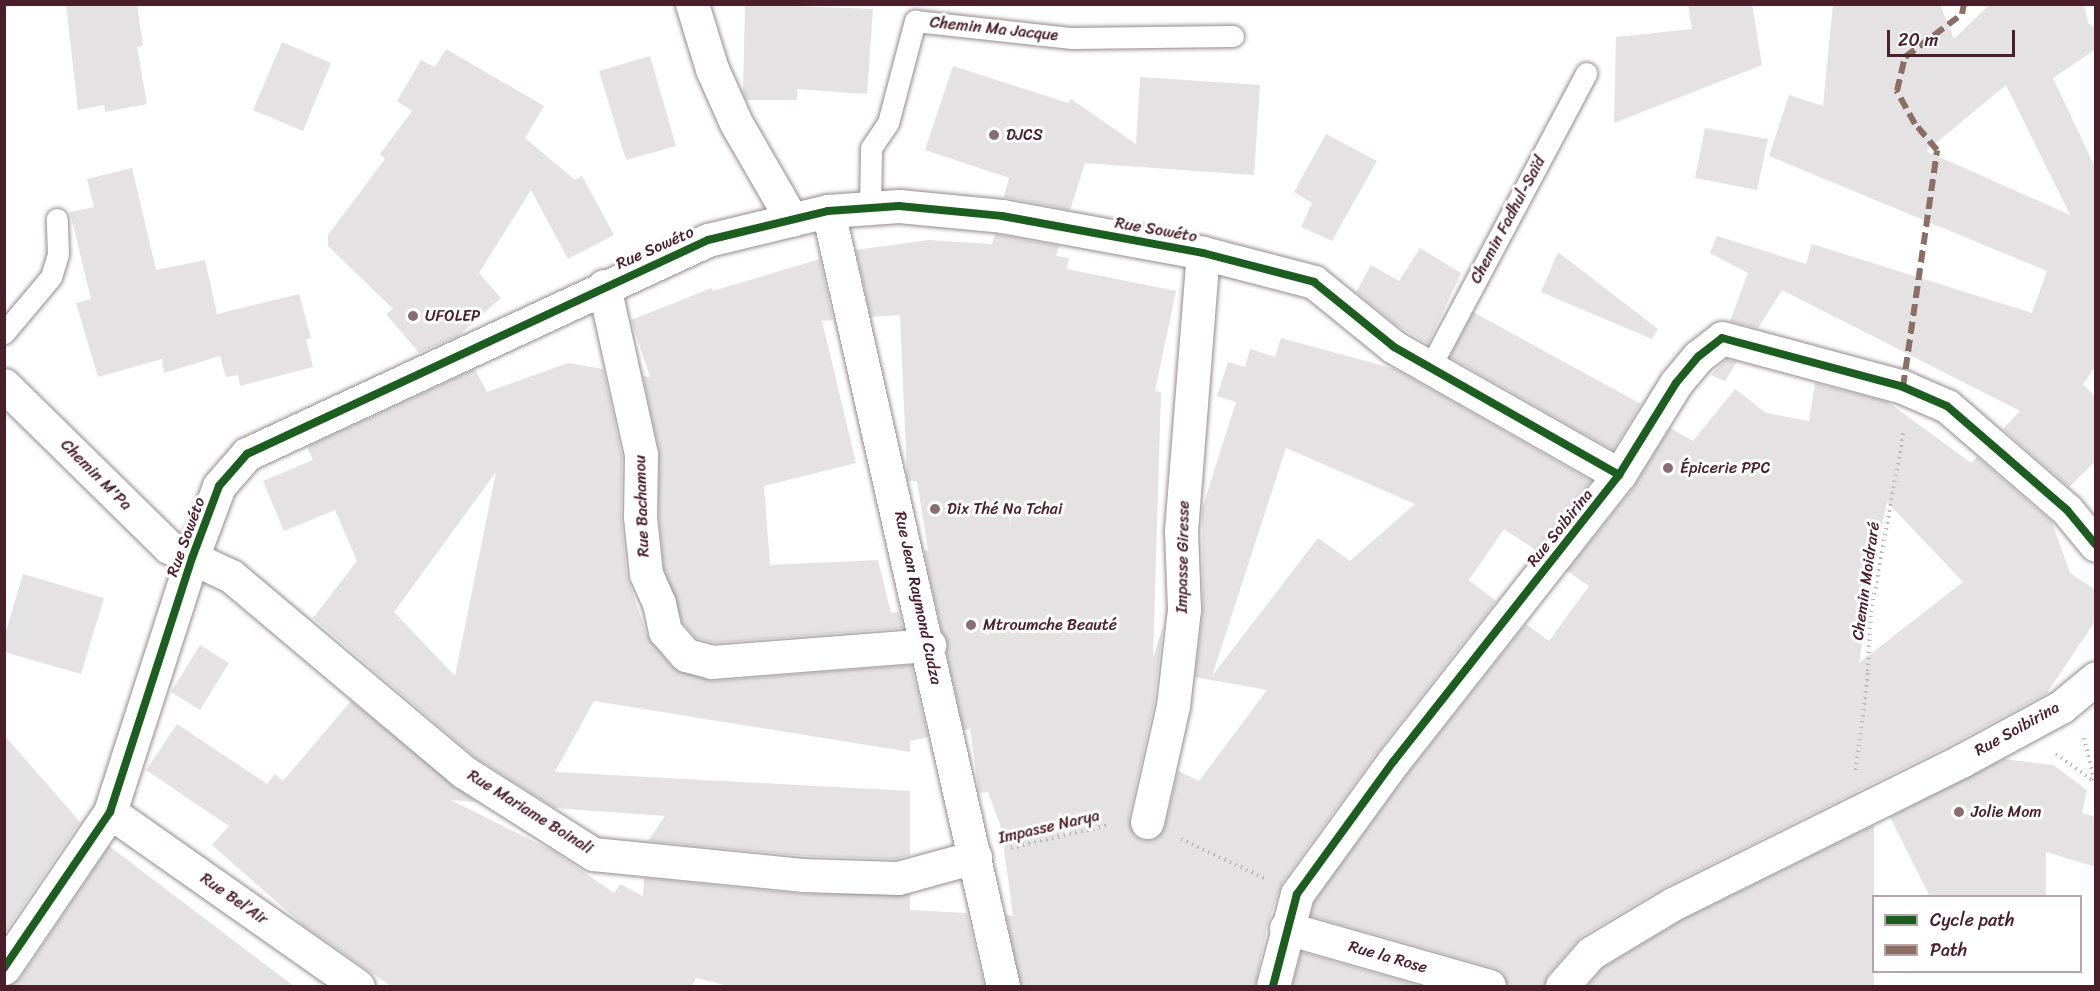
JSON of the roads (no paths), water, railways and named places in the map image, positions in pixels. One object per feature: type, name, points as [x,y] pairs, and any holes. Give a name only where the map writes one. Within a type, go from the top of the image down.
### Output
[{"type":"street","points":[[692,4],[712,69],[736,123],[792,220]]},
{"type":"street","name":"Rue Sowéto","points":[[4,968],[110,812],[192,558],[219,486],[247,454],[604,286],[708,240],[828,211],[899,206],[1002,216],[1203,253],[1314,282],[1394,347],[1619,476]]},
{"type":"street","name":"Rue Jean Raymond Cudza","points":[[828,211],[929,645],[1003,987]]},
{"type":"street","name":"Impasse Giresse","points":[[1138,821],[1173,706],[1184,609],[1181,531],[1203,253]]},
{"type":"street","name":"Rue Bachamou","points":[[604,286],[641,454],[639,518],[646,574],[659,603],[665,631],[686,655],[712,662],[929,645]]},
{"type":"street","name":"Rue Soibirina","points":[[1274,987],[1286,928],[1297,894],[1393,762],[1619,476],[1676,383],[1699,356],[1722,338],[1903,387],[1947,406],[1997,446],[2067,510],[2096,544]]},
{"type":"street","name":"Chemin M'Pa","points":[[4,385],[169,547],[192,558]]},
{"type":"street","name":"Rue Mariame Boinali","points":[[192,558],[231,576],[464,772],[593,854],[802,875],[898,878],[975,857]]},
{"type":"street","name":"Rue Soibirina","points":[[1562,987],[1591,953],[1673,903],[2037,720],[2061,707],[2096,678]]},
{"type":"street","name":"Rue Bel’Air","points":[[110,812],[358,987]]},
{"type":"street","name":"Rue la Rose","points":[[1286,928],[1489,987]]},
{"type":"lane","name":"Chemin Ma Jacque","points":[[870,208],[871,148],[888,123],[915,21],[1072,38],[1233,36]]},
{"type":"lane","name":"Chemin Fadhul-Saïd","points":[[1430,367],[1586,73]]},
{"type":"lane","points":[[4,333],[51,277],[58,254],[57,219]]},
{"type":"place","name":"DJCS","points":[[994,135]]},
{"type":"place","name":"UFOLEP","points":[[413,316]]},
{"type":"place","name":"Épicerie PPC","points":[[1668,468]]},
{"type":"place","name":"Dix Thé Na Tchai","points":[[935,509]]},
{"type":"place","name":"Mtroumche Beauté","points":[[971,625]]},
{"type":"place","name":"Jolie Mom","points":[[1959,812]]}]
